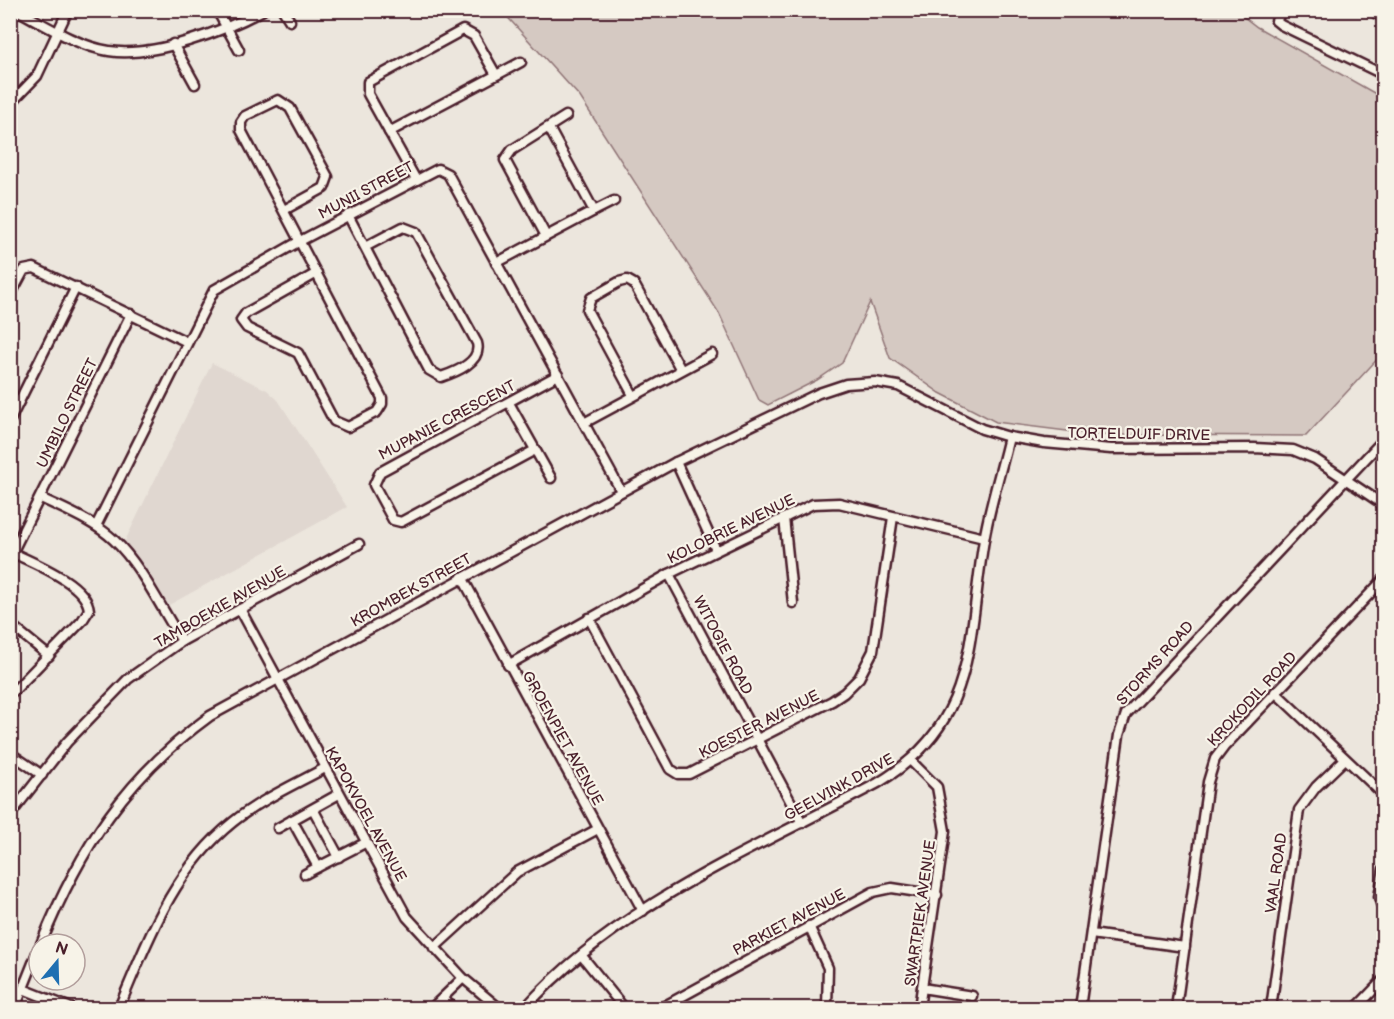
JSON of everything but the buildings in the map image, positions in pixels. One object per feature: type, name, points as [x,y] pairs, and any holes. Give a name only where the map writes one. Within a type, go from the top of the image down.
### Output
[{"type":"street","points":[[17,10],[58,31],[98,48],[115,52],[142,51],[173,44],[226,27],[263,10]]},
{"type":"street","points":[[10,104],[37,76],[68,10]]},
{"type":"street","points":[[217,10],[239,50]]},
{"type":"street","points":[[283,10],[290,21]]},
{"type":"street","points":[[1282,10],[1276,21],[1281,25],[1383,75]]},
{"type":"street","points":[[1371,10],[1377,14],[1381,10]]},
{"type":"street","points":[[416,180],[368,94],[366,85],[373,77],[411,56],[466,30],[474,36],[495,74]]},
{"type":"street","points":[[173,44],[195,84]]},
{"type":"street","points":[[389,132],[521,62]]},
{"type":"street","points":[[284,210],[324,188],[328,177],[290,108],[278,100],[245,116],[240,128],[284,210],[300,241],[317,273],[382,398],[381,407],[377,412],[348,427],[334,421],[298,353],[247,328],[242,320],[246,313],[317,273]]},
{"type":"street","points":[[546,236],[505,160],[512,150],[566,116]]},
{"type":"street","points":[[549,128],[592,207]]},
{"type":"street","name":"MUNII STREET","points":[[96,526],[214,290],[435,169],[448,174],[621,491]]},
{"type":"street","points":[[496,263],[546,236],[592,207],[614,201]]},
{"type":"street","points":[[348,216],[432,373],[444,376],[472,361],[478,349],[416,232],[403,227],[365,247]]},
{"type":"street","points":[[10,296],[23,272],[31,268],[76,287],[187,342]]},
{"type":"street","points":[[633,395],[587,310],[591,298],[619,282],[627,280],[634,284],[681,370]]},
{"type":"street","points":[[10,420],[76,287]]},
{"type":"street","name":"UMBILO STREET","points":[[12,555],[131,314]]},
{"type":"street","points":[[584,423],[711,354]]},
{"type":"street","name":"MUPANIE CRESCENT","points":[[535,450],[401,522],[393,520],[375,490],[374,480],[380,472],[558,375]]},
{"type":"street","name":"KROMBEK STREET","points":[[47,932],[80,859],[107,815],[133,783],[167,749],[202,722],[462,577],[676,462],[831,388],[866,381],[890,384]]},
{"type":"street","name":"TORTELDUIF DRIVE","points":[[890,384],[920,395],[982,429],[1009,437],[1092,449],[1285,449],[1308,455],[1383,505]]},
{"type":"street","points":[[509,403],[551,478]]},
{"type":"street","name":"GEELVINK DRIVE","points":[[525,1008],[548,983],[643,911],[878,783],[911,761],[941,727],[960,689],[984,538],[1009,437]]},
{"type":"street","name":"STORMS ROAD","points":[[1080,1008],[1119,735],[1126,714],[1383,440]]},
{"type":"street","points":[[676,462],[716,550]]},
{"type":"street","points":[[41,498],[96,526],[123,550],[182,642]]},
{"type":"street","name":"KOLOBRIE AVENUE","points":[[508,665],[669,574],[813,504],[830,501],[984,538]]},
{"type":"street","name":"KOESTER AVENUE","points":[[588,618],[672,771],[682,775],[694,772],[759,740],[844,693],[864,670],[875,641],[893,517]]},
{"type":"street","points":[[784,518],[793,603]]},
{"type":"street","name":"TAMBOEKIE AVENUE","points":[[10,815],[67,742],[117,690],[182,642],[359,544]]},
{"type":"street","points":[[10,695],[87,615],[88,604],[64,579],[12,555]]},
{"type":"street","name":"WITOGIE ROAD","points":[[669,574],[802,823]]},
{"type":"street","name":"GROENPIET AVENUE","points":[[462,577],[643,911]]},
{"type":"street","name":"KROKODIL ROAD","points":[[1176,1008],[1212,766],[1224,747],[1383,579]]},
{"type":"street","name":"KAPOKVOEL AVENUE","points":[[240,609],[407,917],[464,978],[499,1008]]},
{"type":"street","points":[[10,624],[49,656]]},
{"type":"street","points":[[1275,692],[1383,795]]},
{"type":"street","points":[[10,753],[42,775]]},
{"type":"street","name":"VAAL ROAD","points":[[1271,1008],[1299,810],[1308,796],[1345,759]]},
{"type":"street","name":"SWARTPIEK AVENUE","points":[[911,761],[932,780],[942,801],[945,831],[919,1008]]},
{"type":"street","points":[[119,1008],[154,926],[189,867],[234,821],[325,768]]},
{"type":"street","points":[[278,828],[339,794]]},
{"type":"street","points":[[313,808],[339,857]]},
{"type":"street","points":[[292,820],[318,867]]},
{"type":"street","points":[[434,948],[517,872],[598,829]]},
{"type":"street","points":[[305,874],[365,843]]},
{"type":"street","points":[[1383,869],[1379,897],[1383,912]]},
{"type":"street","name":"PARKIET AVENUE","points":[[661,1008],[879,890],[892,888],[937,895]]},
{"type":"street","points":[[809,926],[828,968],[827,1008]]},
{"type":"street","points":[[1091,934],[1185,947]]},
{"type":"street","points":[[582,956],[624,1008]]},
{"type":"street","points":[[432,1008],[464,978]]},
{"type":"street","points":[[15,1008],[27,979]]},
{"type":"street","points":[[1356,1008],[1383,979]]},
{"type":"street","points":[[922,988],[972,996]]},
{"type":"street","points":[[23,989],[71,1008]]},
{"type":"street","points":[[442,999],[454,1008]]},
{"type":"shaded area","points":[[502,11],[1236,11],[1257,27],[1383,98],[1383,353],[1306,436],[1099,435],[996,422],[940,393],[890,358],[870,302],[842,363],[817,380],[768,405],[759,400],[719,313],[580,97]]},
{"type":"shaded area","points":[[212,363],[267,390],[278,400],[347,507],[169,605],[125,541]]}]
